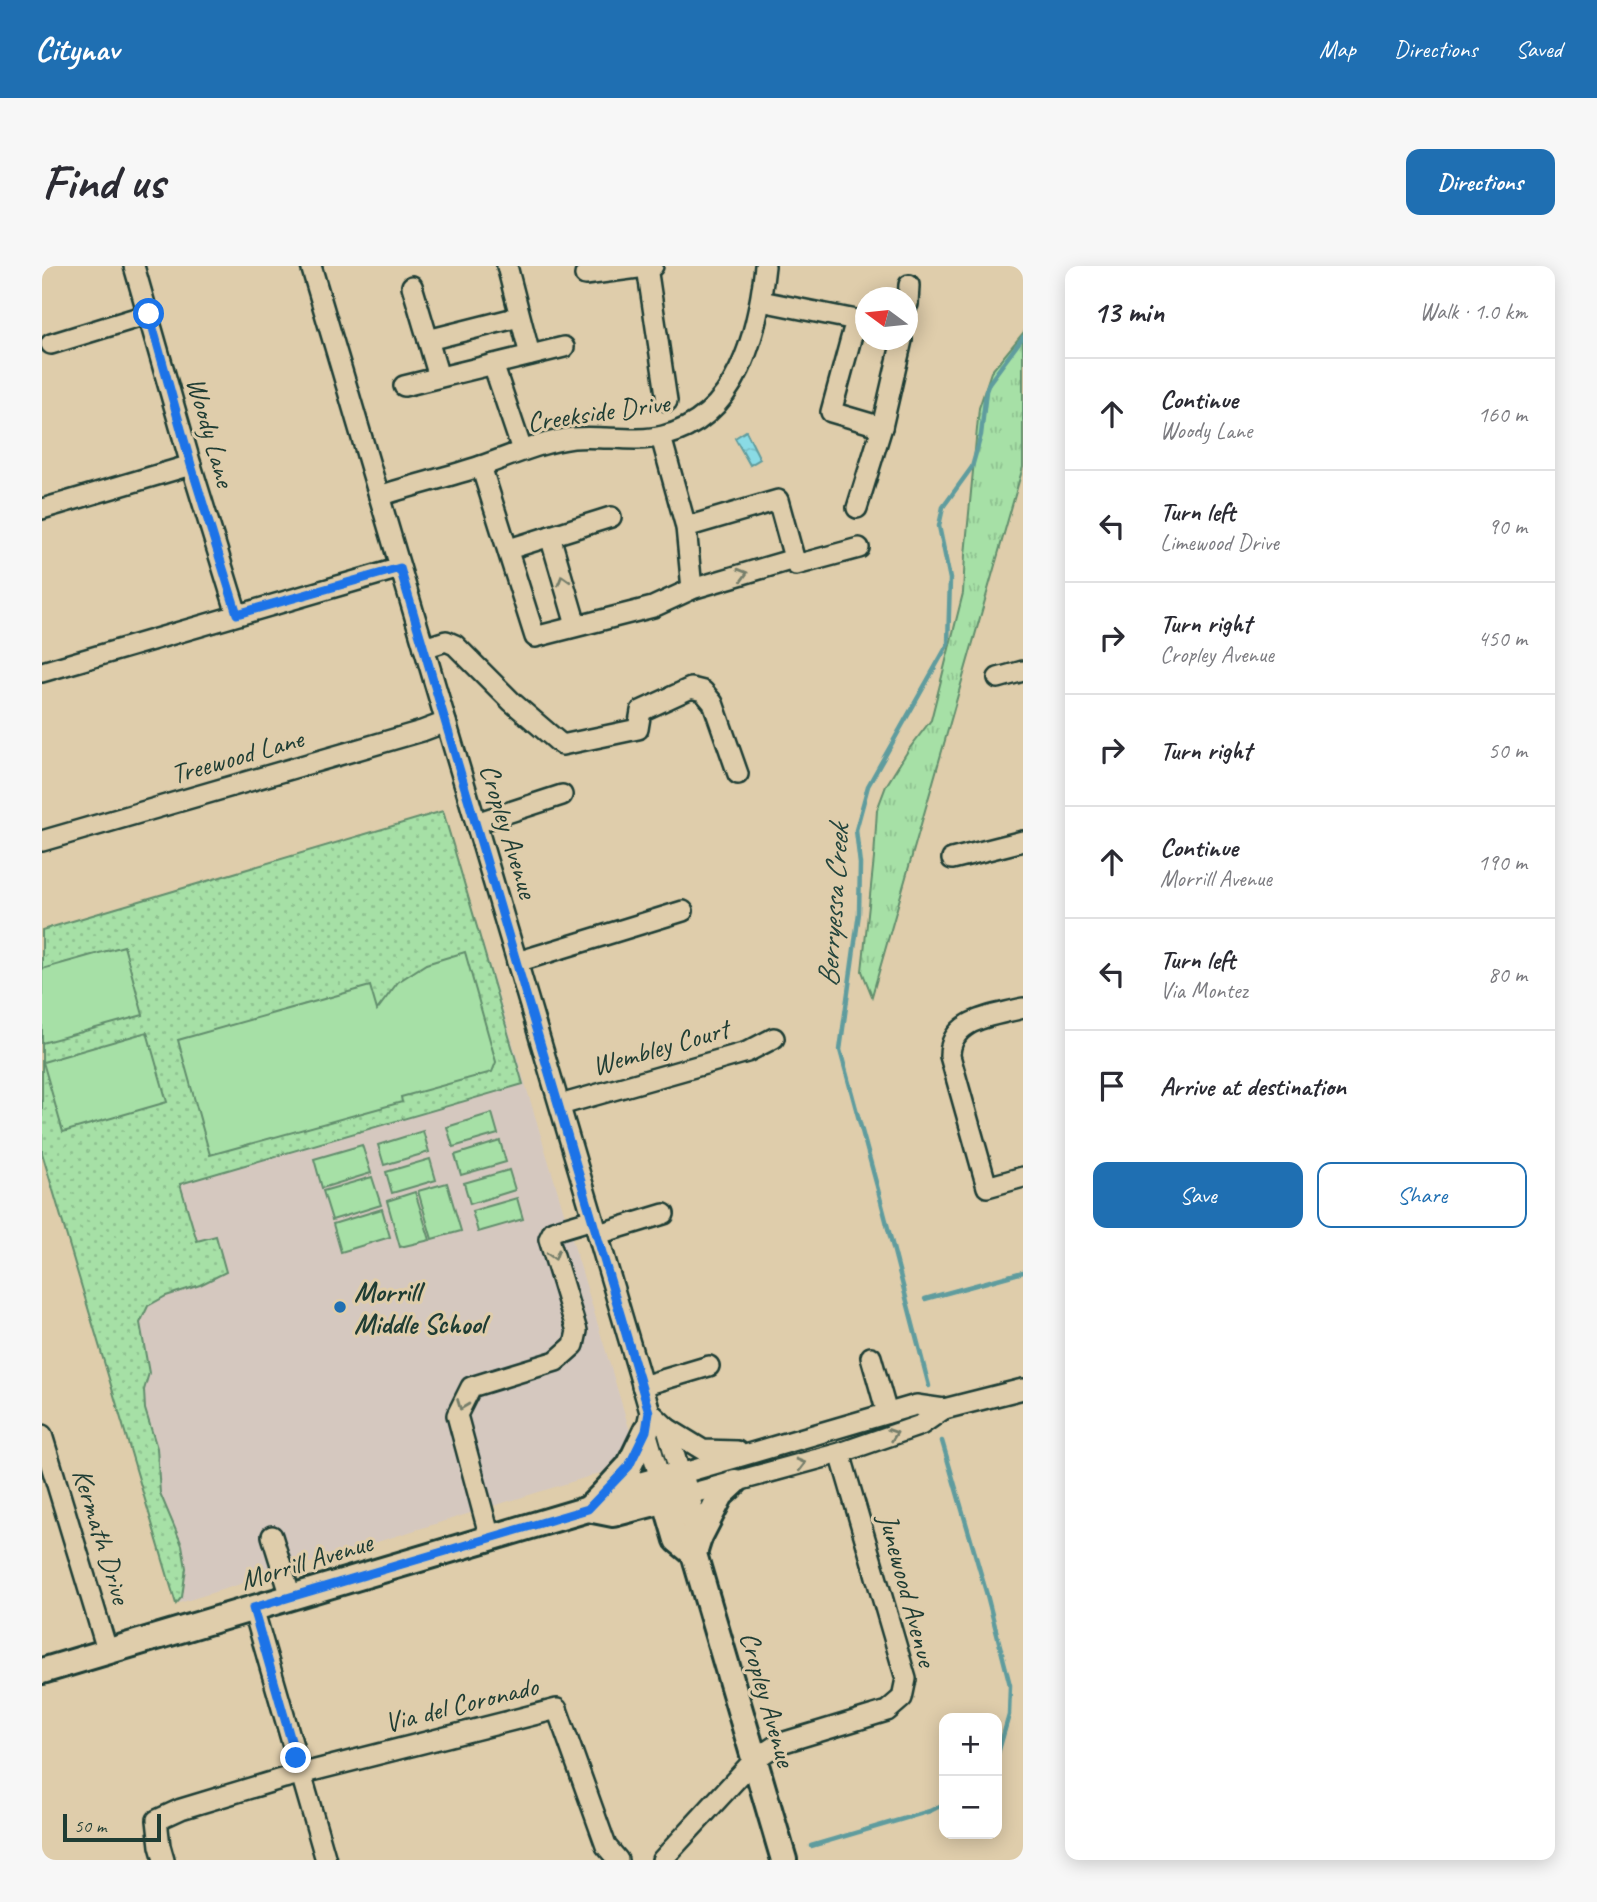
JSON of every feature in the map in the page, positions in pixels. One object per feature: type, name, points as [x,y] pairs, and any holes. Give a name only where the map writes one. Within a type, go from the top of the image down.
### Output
[{"type":"main road","points":[[654,1424],[601,1506],[650,1523],[690,1544],[721,1495],[735,1482]]},
{"type":"main road","name":"Morrill Avenue","points":[[42,1671],[490,1538],[673,1487]]},
{"type":"main road","name":"Cropley Avenue","points":[[673,1487],[784,1860]]},
{"type":"street","name":"Woody Lane","points":[[134,266],[237,614]]},
{"type":"street","name":"Cropley Avenue","points":[[311,266],[673,1487]]},
{"type":"street","points":[[507,266],[530,355]]},
{"type":"street","points":[[585,275],[653,266]]},
{"type":"street","name":"Creekside Drive","points":[[379,496],[481,466],[522,450],[572,438],[661,437],[691,426],[715,408],[737,376],[750,344],[761,301],[765,266]]},
{"type":"street","points":[[647,267],[667,401]]},
{"type":"street","points":[[412,286],[439,377]]},
{"type":"street","points":[[761,301],[855,320]]},
{"type":"street","points":[[51,344],[149,314]]},
{"type":"street","points":[[428,341],[519,317]]},
{"type":"street","points":[[855,339],[831,412],[882,427]]},
{"type":"street","points":[[404,386],[564,347]]},
{"type":"street","points":[[858,508],[882,427],[900,350]]},
{"type":"street","points":[[493,365],[522,450]]},
{"type":"street","points":[[661,437],[686,527],[692,589]]},
{"type":"street","points":[[42,509],[191,465]]},
{"type":"street","points":[[481,466],[535,637],[653,607],[692,589],[794,559]]},
{"type":"street","points":[[686,527],[778,500],[796,565],[859,548]]},
{"type":"street","points":[[509,549],[611,517]]},
{"type":"street","points":[[550,536],[576,625]]},
{"type":"street","points":[[42,672],[400,568]]},
{"type":"street","points":[[424,648],[446,640],[455,645],[512,702],[562,745],[638,729],[641,710],[691,688],[702,691],[713,703],[738,774]]},
{"type":"street","points":[[998,678],[1023,671]]},
{"type":"street","name":"Treewood Lane","points":[[42,841],[446,722]]},
{"type":"street","points":[[476,823],[562,795]]},
{"type":"street","points":[[952,859],[1023,841]]},
{"type":"street","points":[[517,962],[683,911]]},
{"type":"street","points":[[1023,1008],[967,1023],[953,1037],[950,1046],[950,1056],[986,1187],[1023,1177]]},
{"type":"street","name":"Wembley Court","points":[[560,1105],[747,1052],[774,1038]]},
{"type":"street","points":[[490,1538],[457,1415],[471,1387],[556,1361],[574,1345],[578,1331],[550,1239],[553,1231],[664,1214]]},
{"type":"street","points":[[871,1357],[887,1413]]},
{"type":"street","points":[[642,1386],[709,1366]]},
{"type":"street","name":"Morrill Avenue","points":[[673,1487],[735,1482],[840,1453],[920,1425],[944,1409],[1023,1389]]},
{"type":"street","name":"Morrill Avenue","points":[[673,1487],[762,1450],[887,1413],[916,1405],[944,1409]]},
{"type":"street","points":[[654,1424],[703,1450],[762,1450]]},
{"type":"street","name":"Kermath Drive","points":[[42,1435],[108,1653]]},
{"type":"street","name":"Junewood Avenue","points":[[662,1860],[754,1760],[778,1744],[887,1711],[902,1698],[906,1679],[840,1453]]},
{"type":"street","points":[[272,1536],[292,1597]]},
{"type":"street","points":[[253,1608],[326,1860]]},
{"type":"street","name":"Via del Coronado","points":[[301,1774],[557,1709],[606,1846],[618,1860]]},
{"type":"street","points":[[164,1860],[157,1820],[181,1809],[301,1774]]},
{"type":"shaded area","name":"Morrill Middle School","points":[[443,811],[639,1461],[176,1604],[42,1153],[42,930]]},
{"type":"green space","points":[[1023,333],[1023,467],[872,996],[862,971],[877,810],[886,786],[931,720],[963,593],[979,408],[991,372]]},
{"type":"green space","points":[[443,811],[523,1084],[180,1184],[197,1241],[216,1236],[226,1272],[148,1306],[140,1323],[149,1373],[144,1390],[145,1409],[157,1448],[160,1493],[182,1545],[186,1568],[182,1597],[176,1604],[42,1153],[42,930]]},
{"type":"green space","points":[[124,946],[143,1015],[42,1043],[42,969]]},
{"type":"green space","points":[[465,952],[496,1062],[492,1072],[401,1097],[402,1102],[210,1155],[178,1040],[370,986],[377,1010],[398,982],[426,964]]},
{"type":"green space","points":[[147,1032],[167,1102],[63,1132],[43,1062]]},
{"type":"green space","points":[[492,1113],[498,1134],[453,1147],[447,1127]]},
{"type":"green space","points":[[423,1131],[429,1152],[384,1165],[378,1145]]},
{"type":"green space","points":[[500,1141],[506,1162],[461,1175],[455,1155]]},
{"type":"green space","points":[[362,1145],[371,1173],[322,1188],[314,1159]]},
{"type":"green space","points":[[430,1159],[436,1180],[392,1193],[386,1172]]},
{"type":"green space","points":[[509,1170],[515,1190],[470,1204],[464,1183]]},
{"type":"green space","points":[[372,1177],[381,1205],[332,1220],[323,1191]]},
{"type":"green space","points":[[447,1183],[461,1231],[432,1239],[418,1191]]},
{"type":"green space","points":[[415,1192],[430,1240],[400,1247],[387,1201]]},
{"type":"green space","points":[[517,1198],[523,1219],[478,1232],[472,1211]]},
{"type":"green space","points":[[382,1209],[390,1237],[341,1252],[333,1224]]},
{"type":"water","points":[[746,431],[760,459],[750,465],[735,438]]},
{"type":"waterway","name":"Berryessa Creek","points":[[929,1386],[840,1050],[859,913],[860,864],[856,830],[868,786],[948,644],[950,579],[939,526],[943,507],[972,467],[981,435],[989,383],[1023,337]]},
{"type":"waterway","points":[[925,1299],[1023,1272]]},
{"type":"waterway","name":"Berryessa Creek","points":[[942,1441],[1010,1685],[1009,1715],[1002,1740]]},
{"type":"waterway","name":"Berryessa Creek","points":[[811,1846],[939,1806]]},
{"type":"place","name":"Morrill Middle School","points":[[340,1307]]},
{"type":"route","points":[[149,314],[191,465],[237,614],[400,568],[649,1412],[646,1431],[629,1466],[588,1509],[253,1608],[296,1758]]}]
